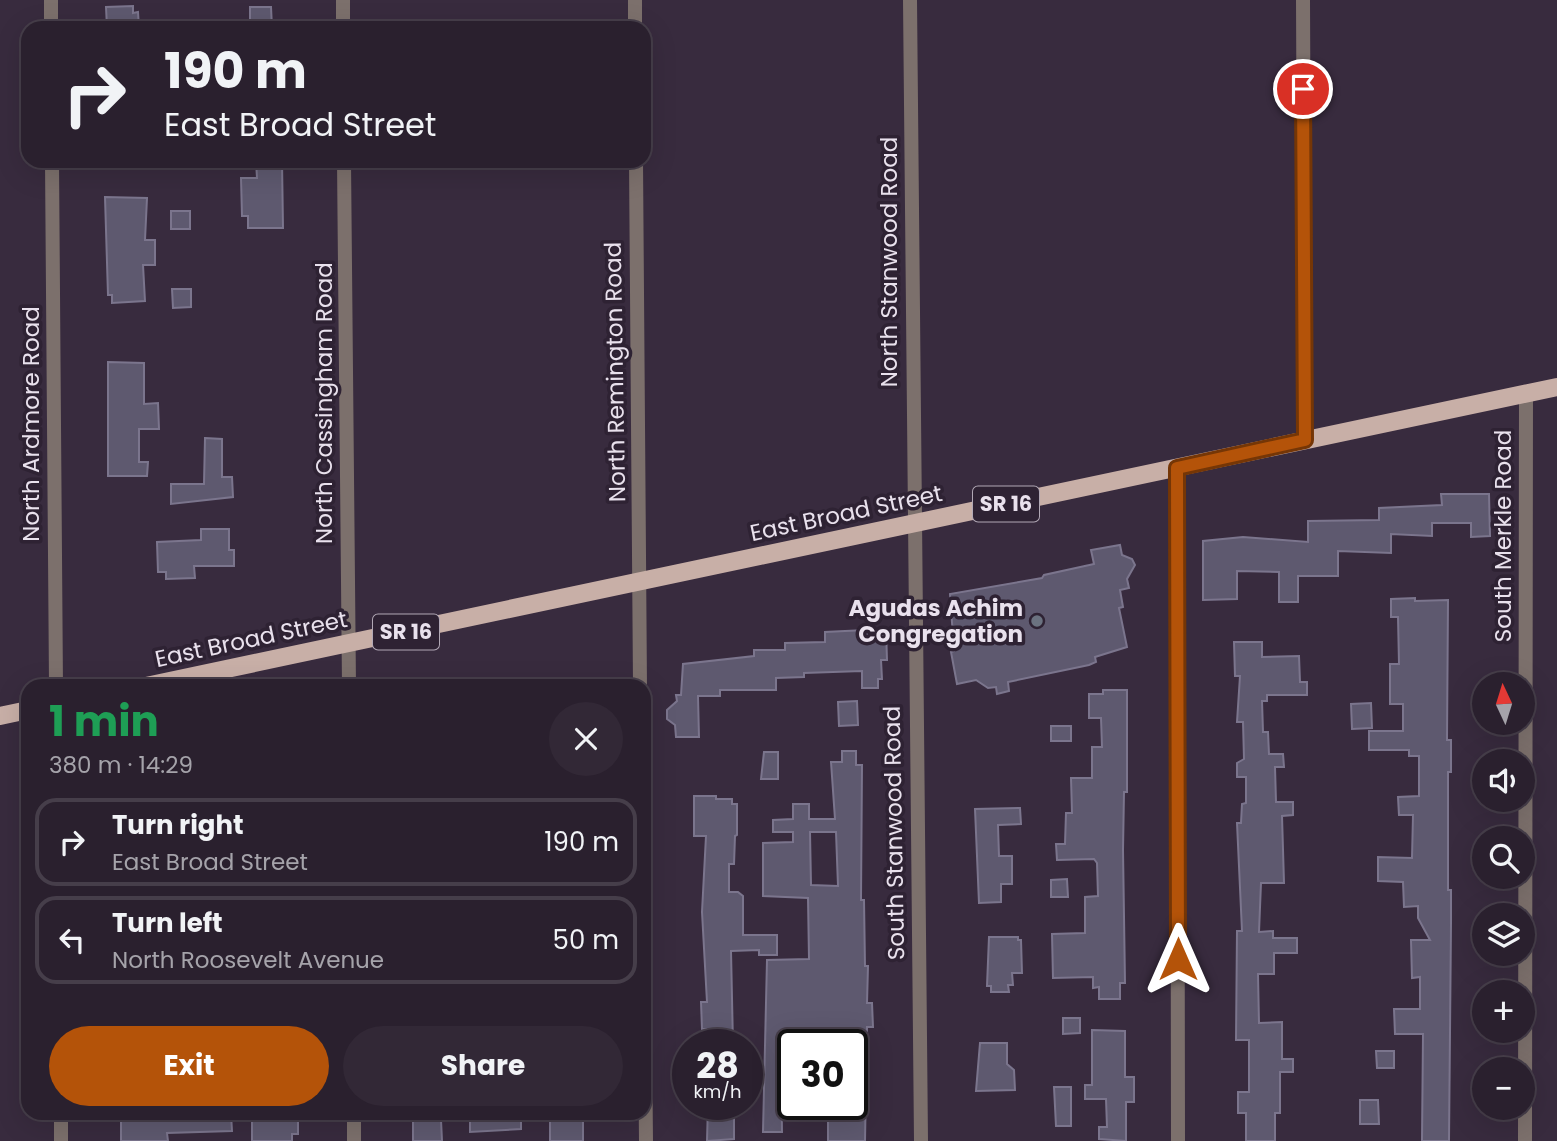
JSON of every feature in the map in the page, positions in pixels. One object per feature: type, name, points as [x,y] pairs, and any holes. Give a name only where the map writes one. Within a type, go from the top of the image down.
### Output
[{"type":"main road","name":"East Broad Street","points":[[180,679],[1557,387]]},
{"type":"main road","points":[[0,716],[21,712]]},
{"type":"street","points":[[51,0],[51,21]]},
{"type":"street","points":[[343,0],[343,21]]},
{"type":"street","points":[[635,0],[635,21]]},
{"type":"street","name":"North Stanwood Road","points":[[910,0],[913,524]]},
{"type":"street","points":[[1303,0],[1305,440]]},
{"type":"street","name":"North Ardmore Road","points":[[52,168],[56,679]]},
{"type":"street","name":"North Cassingham Road","points":[[344,168],[349,679]]},
{"type":"street","name":"North Remington Road","points":[[636,168],[640,679]]},
{"type":"street","name":"South Merkle Road","points":[[1525,1141],[1526,394]]},
{"type":"street","points":[[1177,468],[1178,1141]]},
{"type":"street","name":"South Stanwood Road","points":[[913,524],[921,1141]]},
{"type":"street","points":[[61,1120],[61,1141]]},
{"type":"street","points":[[354,1120],[354,1141]]},
{"type":"street","points":[[646,1120],[646,1141]]},
{"type":"building","points":[[133,6],[133,13],[138,12],[139,21],[107,21],[106,7]]},
{"type":"building","points":[[250,7],[271,7],[272,21],[250,21]]},
{"type":"building","points":[[256,168],[282,168],[283,228],[248,228],[248,216],[242,216],[241,178],[257,178]]},
{"type":"building","points":[[105,197],[147,198],[145,240],[155,240],[155,265],[143,265],[145,301],[112,303],[112,295],[108,295]]},
{"type":"building","points":[[171,211],[190,211],[190,229],[171,229]]},
{"type":"building","points":[[172,289],[191,289],[191,307],[173,308]]},
{"type":"building","points":[[108,362],[144,363],[144,404],[158,403],[159,429],[139,429],[139,462],[148,462],[147,476],[108,476]]},
{"type":"building","points":[[205,438],[222,439],[222,477],[232,477],[233,497],[171,504],[171,484],[204,484]]},
{"type":"building","points":[[1441,494],[1489,494],[1490,536],[1471,537],[1471,523],[1432,523],[1432,536],[1391,534],[1391,553],[1338,551],[1338,576],[1298,576],[1298,602],[1279,602],[1279,572],[1237,571],[1237,599],[1203,600],[1203,541],[1243,537],[1308,542],[1308,521],[1379,520],[1379,508],[1442,505]]},
{"type":"building","points":[[201,529],[229,529],[229,550],[234,550],[234,566],[194,566],[195,578],[166,579],[166,572],[158,572],[157,542],[201,540]]},
{"type":"building","name":"Agudas Achim Congregation","points":[[1120,545],[1122,555],[1132,559],[1135,565],[1127,579],[1129,588],[1120,590],[1123,607],[1119,608],[1127,647],[1095,657],[1096,662],[1089,665],[1008,682],[1009,691],[997,694],[996,687],[988,688],[976,680],[957,684],[951,652],[954,651],[950,594],[1042,578],[1044,575],[1094,564],[1091,550]]},
{"type":"building","points":[[1415,598],[1415,601],[1448,600],[1447,740],[1451,740],[1451,772],[1448,772],[1448,890],[1451,890],[1449,1141],[1422,1141],[1423,1034],[1395,1034],[1394,1009],[1420,1009],[1420,977],[1412,978],[1411,940],[1430,940],[1418,918],[1418,906],[1404,907],[1403,882],[1378,881],[1378,857],[1412,858],[1413,815],[1399,815],[1398,797],[1419,796],[1419,756],[1409,756],[1409,750],[1369,750],[1369,731],[1403,731],[1403,704],[1390,704],[1390,664],[1399,664],[1398,617],[1391,617],[1391,599]]},
{"type":"building","points":[[886,629],[887,660],[881,660],[882,679],[878,679],[878,688],[862,688],[862,671],[804,673],[804,677],[776,678],[776,690],[720,690],[720,696],[698,696],[699,737],[676,737],[675,725],[667,719],[667,710],[677,701],[676,695],[681,695],[683,664],[754,656],[754,650],[785,650],[785,643],[825,642],[825,632]]},
{"type":"building","points":[[1234,642],[1262,642],[1262,657],[1299,656],[1300,682],[1307,682],[1307,695],[1267,695],[1267,701],[1262,701],[1263,732],[1268,732],[1269,754],[1283,754],[1284,767],[1275,767],[1276,802],[1293,802],[1293,815],[1282,816],[1284,883],[1261,883],[1259,932],[1273,931],[1273,938],[1297,938],[1297,953],[1274,953],[1274,974],[1258,974],[1259,1023],[1282,1022],[1282,1059],[1293,1059],[1293,1072],[1280,1072],[1280,1113],[1275,1113],[1275,1141],[1246,1141],[1246,1113],[1238,1113],[1238,1092],[1249,1092],[1249,1040],[1236,1040],[1237,931],[1242,931],[1237,823],[1241,823],[1242,804],[1246,803],[1246,777],[1237,777],[1237,763],[1244,759],[1243,722],[1237,722],[1240,676],[1235,676]]},
{"type":"building","points":[[1103,690],[1127,690],[1127,792],[1124,792],[1123,850],[1125,983],[1120,983],[1120,999],[1099,999],[1099,987],[1093,988],[1093,977],[1053,978],[1052,934],[1085,933],[1085,897],[1098,896],[1097,863],[1094,859],[1057,860],[1056,844],[1065,844],[1066,813],[1072,813],[1071,778],[1092,778],[1092,747],[1102,747],[1101,718],[1089,718],[1089,694],[1103,694]]},
{"type":"building","points":[[857,701],[858,725],[839,726],[838,702]]},
{"type":"building","points":[[1371,703],[1372,728],[1352,729],[1351,704]]},
{"type":"building","points":[[1051,726],[1071,726],[1071,741],[1051,741]]},
{"type":"building","points":[[842,751],[856,751],[856,765],[862,765],[861,900],[864,900],[865,966],[868,966],[867,1003],[872,1003],[873,1027],[777,1029],[777,1120],[782,1120],[782,1132],[763,1132],[767,960],[809,959],[808,898],[763,896],[763,843],[793,842],[793,832],[773,832],[773,820],[793,819],[793,804],[809,804],[809,819],[835,819],[831,762],[842,762]],"holes":[[[810,832],[836,832],[838,886],[811,885]]]},
{"type":"building","points":[[764,752],[778,752],[778,779],[761,779]]},
{"type":"building","points":[[694,796],[716,796],[716,799],[732,799],[732,804],[737,804],[737,835],[734,864],[729,864],[729,892],[738,892],[743,896],[743,935],[777,935],[777,955],[759,955],[759,950],[731,951],[733,1029],[702,1029],[701,1002],[707,1002],[702,912],[706,836],[694,836]]},
{"type":"building","points":[[1020,808],[1021,824],[998,825],[999,856],[1012,856],[1012,884],[1001,884],[1001,902],[979,903],[975,809]]},
{"type":"building","points":[[1067,879],[1068,897],[1051,897],[1051,880]]},
{"type":"building","points":[[989,937],[1018,937],[1018,940],[1021,940],[1022,973],[1012,973],[1013,985],[1008,985],[1009,992],[991,992],[991,986],[987,986]]},
{"type":"building","points":[[1063,1018],[1080,1018],[1080,1033],[1063,1034]]},
{"type":"building","points":[[1092,1030],[1125,1031],[1125,1077],[1134,1077],[1134,1102],[1126,1102],[1126,1141],[1099,1139],[1099,1127],[1107,1127],[1106,1099],[1085,1099],[1085,1085],[1092,1085]]},
{"type":"building","points":[[980,1043],[1007,1043],[1007,1064],[1014,1070],[1015,1090],[976,1091]]},
{"type":"building","points":[[1376,1051],[1394,1051],[1394,1068],[1377,1068]]},
{"type":"building","points":[[1054,1087],[1071,1087],[1071,1126],[1056,1126]]},
{"type":"building","points":[[1360,1100],[1378,1100],[1379,1124],[1360,1124]]},
{"type":"building","points":[[121,1120],[231,1120],[232,1131],[167,1133],[168,1141],[121,1141]]},
{"type":"building","points":[[252,1120],[298,1120],[298,1134],[292,1134],[292,1141],[252,1141]]},
{"type":"building","points":[[413,1120],[441,1120],[442,1141],[413,1141]]},
{"type":"building","points":[[470,1120],[521,1120],[521,1129],[470,1132]]},
{"type":"building","points":[[708,1120],[734,1120],[734,1139],[707,1141]]},
{"type":"building","points":[[828,1120],[865,1120],[865,1141],[828,1141]]},
{"type":"building","points":[[550,1121],[583,1121],[583,1141],[550,1141]]},
{"type":"place","name":"Agudas Achim Congregation","points":[[1037,621]]},
{"type":"route","points":[[1178,959],[1177,468],[1305,440],[1303,89]]}]
